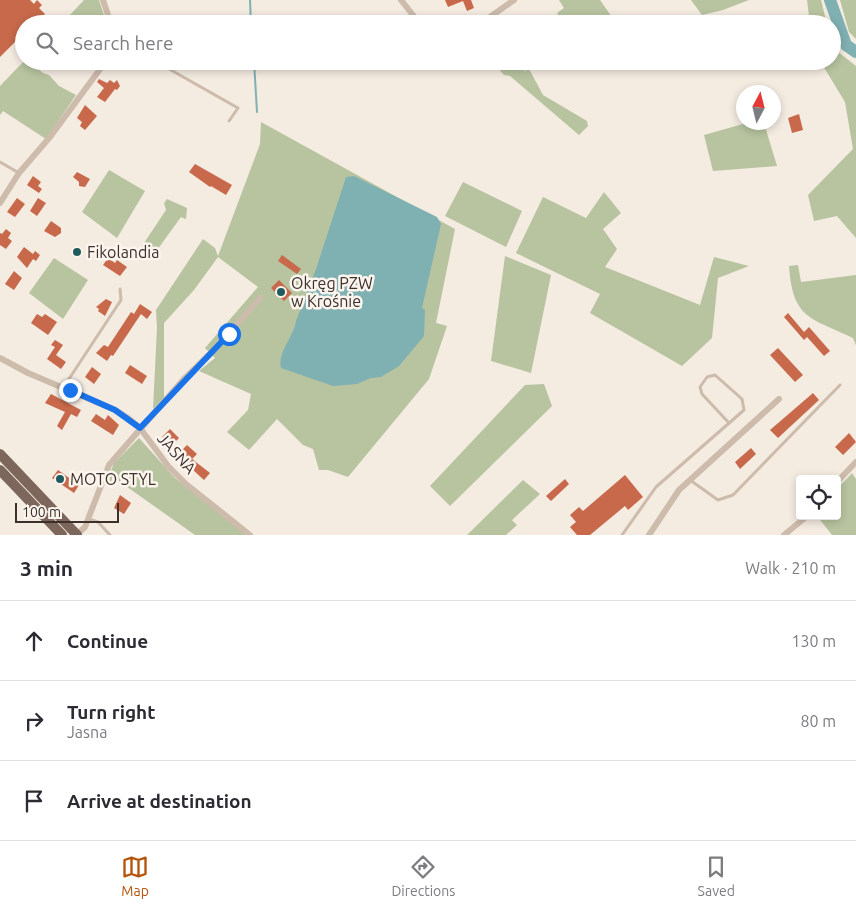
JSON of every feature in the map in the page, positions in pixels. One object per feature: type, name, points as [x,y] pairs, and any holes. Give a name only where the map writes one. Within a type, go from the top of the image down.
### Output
[{"type":"main road","points":[[0,454],[76,535]]},
{"type":"main road","points":[[0,470],[62,535]]},
{"type":"street","points":[[103,0],[108,15]]},
{"type":"street","points":[[401,0],[413,15]]},
{"type":"street","points":[[493,15],[514,0]]},
{"type":"street","points":[[0,203],[18,173],[50,137],[99,70]]},
{"type":"street","points":[[76,535],[85,527],[109,464],[260,298]]},
{"type":"street","name":"JASNA","points":[[0,358],[28,373],[115,410],[140,428],[168,466],[186,484],[250,535]]},
{"type":"street","points":[[650,535],[679,490],[779,399]]},
{"type":"street","points":[[841,478],[856,462]]},
{"type":"street","points":[[784,535],[802,520]]},
{"type":"lane","points":[[171,70],[238,108],[229,120]]},
{"type":"lane","points":[[0,162],[18,173]]},
{"type":"lane","points":[[63,388],[121,300],[120,289]]},
{"type":"lane","points":[[622,535],[656,487],[744,410],[742,399],[715,375],[707,377],[700,387],[702,394],[729,423]]},
{"type":"lane","points":[[690,480],[718,500],[732,495],[840,385]]},
{"type":"lane","points":[[88,518],[98,522],[110,535]]},
{"type":"green space","points":[[84,0],[99,0],[104,15],[70,15]]},
{"type":"green space","points":[[559,0],[600,0],[610,15],[558,15],[557,13],[564,8]]},
{"type":"green space","points":[[691,0],[749,0],[723,10],[702,15]]},
{"type":"green space","points":[[807,0],[821,0],[825,15],[809,15]]},
{"type":"green space","points":[[840,0],[856,0],[856,39],[849,32]]},
{"type":"green space","points":[[841,54],[856,66],[856,238],[837,216],[814,221],[808,195],[853,149],[845,102],[825,70],[841,70]]},
{"type":"green space","points":[[15,70],[40,70],[49,75],[59,86],[76,95],[46,139],[3,111],[0,115],[0,86]]},
{"type":"green space","points":[[500,70],[525,70],[525,72],[530,70],[543,95],[587,121],[588,126],[579,135],[510,76],[504,75]]},
{"type":"green space","points":[[261,122],[455,229],[436,323],[447,326],[429,379],[348,477],[328,470],[319,470],[313,449],[303,445],[277,419],[249,450],[227,432],[248,410],[251,394],[199,371],[215,358],[205,348],[258,287],[218,257],[194,290],[164,323],[164,398],[153,409],[157,328],[156,310],[203,239],[215,248],[218,256],[260,144]]},
{"type":"green space","points":[[736,126],[736,130],[766,130],[777,166],[713,171],[704,135]]},
{"type":"green space","points":[[109,170],[145,191],[117,238],[82,212]]},
{"type":"green space","points":[[463,182],[522,211],[506,247],[445,216]]},
{"type":"green space","points":[[604,192],[621,213],[603,229],[617,249],[605,267],[700,305],[714,257],[749,266],[718,278],[712,338],[682,366],[590,313],[600,294],[516,253],[543,197],[586,218]]},
{"type":"green space","points":[[167,199],[187,208],[186,219],[181,217],[152,257],[140,249],[166,210],[164,203]]},
{"type":"green space","points":[[505,256],[551,275],[531,373],[491,361]]},
{"type":"green space","points":[[54,258],[88,280],[63,319],[29,293]]},
{"type":"green space","points":[[798,265],[801,282],[856,275],[856,345],[853,338],[814,320],[799,307],[794,297],[789,266]]},
{"type":"green space","points":[[544,384],[552,406],[450,506],[430,486],[525,385]]},
{"type":"green space","points":[[139,438],[175,478],[247,535],[195,535],[113,477],[109,487],[105,485],[114,463]]},
{"type":"green space","points":[[852,473],[856,479],[856,535],[832,535],[820,520],[841,520],[841,485]]},
{"type":"green space","points":[[523,480],[540,494],[512,520],[517,525],[506,535],[467,535]]},
{"type":"water","points":[[354,176],[437,217],[441,224],[422,308],[425,310],[424,336],[399,366],[381,377],[371,378],[357,384],[333,386],[281,368],[280,362],[283,350],[295,327],[316,269],[346,177]]},
{"type":"building","points":[[0,0],[30,0],[34,4],[37,0],[42,5],[39,8],[45,14],[15,15],[15,42],[0,57]]},
{"type":"building","points":[[445,0],[471,0],[474,8],[467,11],[463,1],[448,7]]},
{"type":"building","points":[[99,79],[107,83],[110,80],[114,83],[117,80],[120,86],[117,90],[115,89],[105,102],[97,97],[104,88],[97,82]]},
{"type":"building","points":[[85,105],[97,116],[85,130],[80,126],[82,122],[77,118]]},
{"type":"building","points":[[799,114],[803,130],[792,133],[788,118]]},
{"type":"building","points":[[195,164],[232,185],[226,195],[210,187],[189,172]]},
{"type":"building","points":[[77,172],[90,179],[85,187],[79,186],[79,182],[73,177]]},
{"type":"building","points":[[33,176],[41,182],[38,186],[42,189],[39,193],[27,185]]},
{"type":"building","points":[[17,198],[25,204],[15,217],[7,212]]},
{"type":"building","points":[[38,198],[46,203],[37,216],[30,211]]},
{"type":"building","points":[[51,221],[61,228],[61,233],[55,237],[44,231]]},
{"type":"building","points":[[6,229],[11,233],[8,238],[12,241],[6,249],[0,245],[0,233],[2,234]]},
{"type":"building","points":[[24,247],[33,254],[35,251],[40,255],[36,261],[33,259],[27,268],[17,257]]},
{"type":"building","points":[[282,255],[301,269],[297,274],[278,261]]},
{"type":"building","points":[[108,258],[115,263],[117,260],[127,267],[120,276],[103,265]]},
{"type":"building","points":[[14,271],[22,278],[14,290],[5,284]]},
{"type":"building","points":[[279,280],[292,293],[284,301],[271,288]]},
{"type":"building","points":[[106,299],[112,302],[105,316],[96,307]]},
{"type":"building","points":[[140,304],[152,312],[147,319],[141,314],[113,356],[111,355],[107,361],[96,353],[104,345],[108,347],[131,312],[134,314]]},
{"type":"building","points":[[788,313],[804,332],[809,327],[830,351],[824,356],[807,337],[804,340],[784,317]]},
{"type":"building","points":[[37,314],[42,317],[45,314],[57,322],[48,335],[31,323]]},
{"type":"building","points":[[55,340],[63,345],[56,355],[66,362],[61,369],[47,359],[55,347],[51,345]]},
{"type":"building","points":[[778,348],[803,375],[795,382],[770,355]]},
{"type":"building","points":[[130,365],[147,376],[142,384],[125,373]]},
{"type":"building","points":[[92,367],[101,374],[94,384],[85,377]]},
{"type":"building","points":[[813,393],[819,400],[778,438],[770,430]]},
{"type":"building","points":[[51,394],[81,410],[77,417],[71,414],[62,430],[57,426],[65,412],[45,403]]},
{"type":"building","points":[[96,414],[105,420],[108,415],[119,425],[113,435],[91,421]]},
{"type":"building","points":[[170,429],[179,438],[171,446],[162,437]]},
{"type":"building","points":[[849,433],[856,442],[843,455],[835,447]]},
{"type":"building","points":[[187,445],[197,454],[192,459],[210,473],[204,480],[181,459],[186,454],[182,450]]},
{"type":"building","points":[[751,448],[756,454],[740,469],[735,462]]},
{"type":"building","points":[[58,470],[79,485],[74,493],[52,478]]},
{"type":"building","points":[[625,475],[643,497],[628,510],[625,506],[590,535],[577,535],[570,527],[576,522],[570,515],[579,507],[583,511]]},
{"type":"building","points":[[565,479],[569,484],[551,501],[546,496]]},
{"type":"building","points":[[120,495],[131,503],[124,514],[114,508]]},
{"type":"waterway","points":[[250,0],[251,15]]},
{"type":"waterway","points":[[830,0],[835,15]]},
{"type":"waterway","points":[[841,31],[846,45],[856,52]]},
{"type":"waterway","points":[[255,70],[257,112]]},
{"type":"place","name":"Fikolandia","points":[[77,252]]},
{"type":"place","name":"Okręg PZW w Krośnie","points":[[281,292]]},
{"type":"place","name":"MOTO STYL","points":[[60,479]]},
{"type":"route","points":[[70,390],[115,410],[140,428],[183,380],[229,334]]}]
